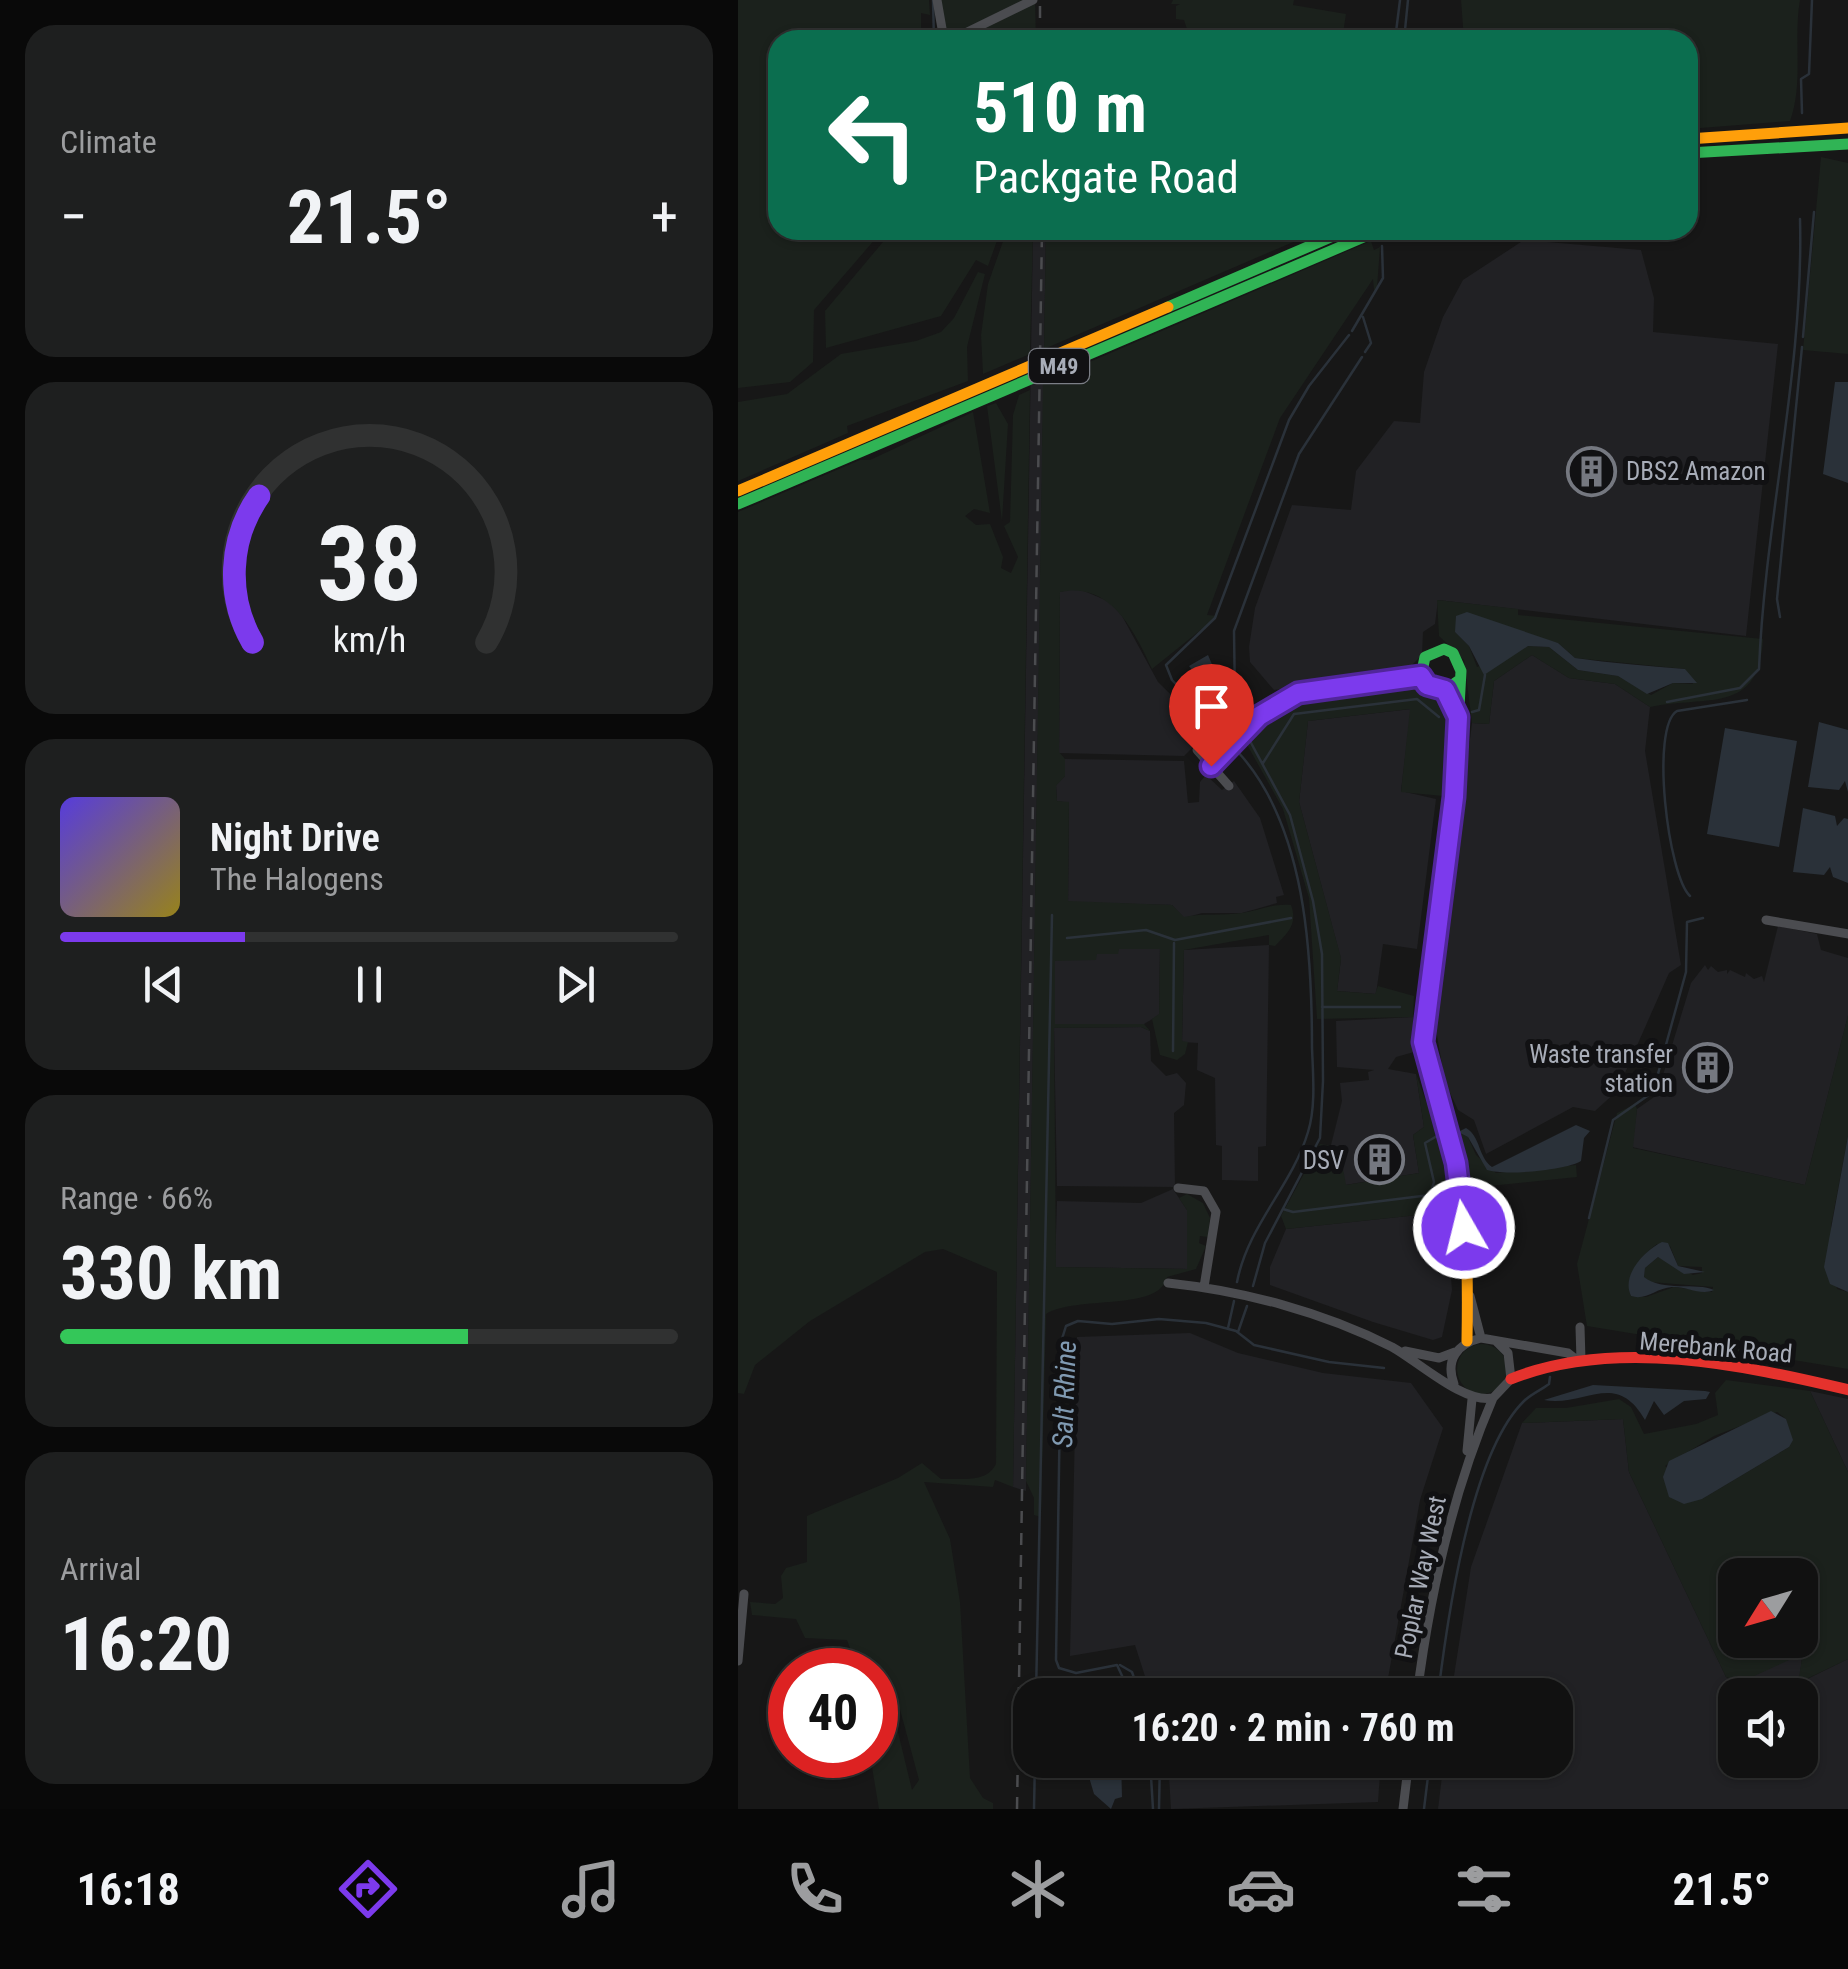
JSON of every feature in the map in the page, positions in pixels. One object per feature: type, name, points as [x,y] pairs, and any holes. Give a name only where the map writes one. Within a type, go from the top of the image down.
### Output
[{"type":"main road","points":[[1698,138],[1848,128]]},
{"type":"main road","points":[[1698,152],[1848,144]]},
{"type":"main road","name":"M49","points":[[738,491],[1324,240]]},
{"type":"main road","name":"M49","points":[[738,504],[1357,240]]},
{"type":"main road","points":[[1458,681],[1445,690],[1427,685],[1421,676],[1424,657],[1444,649],[1459,661],[1454,797],[1423,1042],[1456,1163],[1470,1296],[1467,1341]]},
{"type":"main road","name":"Merebank Road","points":[[1511,1378],[1531,1366],[1579,1360],[1723,1365],[1790,1375],[1848,1390]]},
{"type":"street","points":[[937,0],[945,30]]},
{"type":"street","points":[[969,30],[1033,0]]},
{"type":"street","points":[[1211,766],[1259,716],[1298,693],[1421,676]]},
{"type":"street","points":[[1445,690],[1458,717]]},
{"type":"street","points":[[1198,750],[1229,786]]},
{"type":"street","points":[[1766,920],[1848,934]]},
{"type":"street","points":[[1178,1188],[1204,1191],[1216,1212],[1216,1234],[1204,1287]]},
{"type":"street","points":[[1168,1283],[1204,1287],[1343,1325],[1392,1348],[1472,1399],[1493,1398],[1511,1378],[1508,1353],[1497,1342],[1481,1338],[1467,1341],[1455,1352],[1438,1358],[1392,1348]]},
{"type":"street","points":[[1470,1296],[1481,1338]]},
{"type":"street","points":[[1579,1360],[1580,1327]]},
{"type":"street","name":"Merebank Road","points":[[1497,1342],[1568,1353],[1579,1360]]},
{"type":"street","points":[[1455,1352],[1450,1369],[1455,1386]]},
{"type":"street","name":"Poplar Way West","points":[[1420,1678],[1439,1562],[1464,1468],[1493,1398]]},
{"type":"street","name":"Poplar Way West","points":[[1464,1468],[1472,1399]]},
{"type":"street","points":[[738,1661],[744,1594]]},
{"type":"street","points":[[1403,1809],[1407,1778]]},
{"type":"shaded area","points":[[738,0],[929,0],[930,15],[921,13],[921,30],[768,30],[768,240],[874,240],[814,310],[813,362],[790,382],[738,388]]},
{"type":"shaded area","points":[[940,0],[1035,0],[1036,30],[943,30]]},
{"type":"shaded area","points":[[1173,0],[1294,0],[1293,5],[1346,14],[1344,30],[1187,30],[1184,20],[1176,19],[1176,6],[1180,4],[1171,4]]},
{"type":"shaded area","points":[[1461,0],[1800,0],[1794,106],[1790,121],[1698,128],[1698,30],[1463,30]]},
{"type":"shaded area","points":[[1821,157],[1848,163],[1848,354],[1803,350]]},
{"type":"shaded area","points":[[885,240],[997,240],[988,266],[976,260],[941,316],[826,348],[825,311]]},
{"type":"shaded area","points":[[1003,240],[1033,240],[1030,354],[983,374],[981,335],[988,284]]},
{"type":"shaded area","points":[[1033,240],[1046,240],[1026,1491],[1013,1487]]},
{"type":"shaded area","points":[[1046,240],[1298,240],[1044,349]]},
{"type":"shaded area","points":[[1524,240],[1641,250],[1654,298],[1653,332],[1778,344],[1746,636],[1438,600],[1435,624],[1423,632],[1422,655],[1405,672],[1274,690],[1250,662],[1249,647],[1255,608],[1292,505],[1351,510],[1356,471],[1394,421],[1420,423],[1424,372],[1443,317],[1463,280]]},
{"type":"shaded area","points":[[1371,241],[1374,250],[1380,247],[1377,288],[1374,290],[1373,279],[1280,418],[1207,615],[1218,616],[1152,669],[1128,625],[1106,601],[1078,591],[1060,592],[1059,752],[1065,759],[1065,776],[1056,786],[1057,801],[1069,802],[1068,901],[1172,905],[1184,917],[1291,905],[1293,918],[1288,932],[1275,946],[1269,945],[1269,935],[1184,950],[1182,1041],[1188,1042],[1185,1054],[1177,1060],[1160,1055],[1152,1019],[1159,1014],[1160,949],[1119,949],[1118,954],[1097,954],[1096,960],[1055,961],[1055,1024],[1144,1024],[1150,1031],[1141,1027],[1054,1028],[1056,1267],[1187,1269],[1187,1210],[1179,1198],[1187,1194],[1203,1203],[1210,1218],[1208,1237],[1200,1236],[1199,1243],[1206,1246],[1196,1269],[1167,1277],[1161,1288],[1149,1295],[1060,1308],[1046,1314],[1041,1517],[1034,1515],[1034,1498],[1026,1481],[1043,382]]},
{"type":"shaded area","points":[[978,272],[985,274],[967,347],[968,381],[847,426],[848,433],[738,481],[738,402],[787,394],[841,354],[916,341],[941,332],[954,318]]},
{"type":"shaded area","points":[[1835,382],[1848,382],[1848,483],[1823,474]]},
{"type":"shaded area","points":[[1030,390],[1013,1487],[995,1480],[993,1487],[924,1482],[950,1539],[960,1602],[970,1778],[983,1798],[993,1803],[993,1809],[879,1809],[874,1778],[898,1778],[898,1732],[912,1790],[919,1780],[898,1702],[898,1648],[850,1648],[847,1640],[805,1638],[796,1619],[752,1615],[750,1602],[775,1604],[783,1598],[781,1576],[786,1568],[807,1562],[807,1516],[898,1478],[922,1463],[941,1479],[972,1479],[992,1470],[996,1464],[997,1272],[943,1249],[925,1252],[810,1321],[755,1365],[744,1394],[738,1393],[738,512],[860,460],[870,460],[973,412],[990,513],[974,509],[965,516],[976,525],[990,524],[1003,557],[1001,568],[1011,573],[1018,557],[1004,526],[1010,522],[1013,415],[1019,395]]},
{"type":"shaded area","points":[[996,403],[1008,424],[1002,521],[987,406]]},
{"type":"shaded area","points":[[1077,588],[1110,602],[1122,616],[1158,682],[1220,743],[1217,750],[1196,744],[1184,756],[1059,753],[1060,592]]},
{"type":"shaded area","points":[[1437,600],[1518,609],[1518,615],[1763,639],[1752,680],[1741,691],[1710,700],[1650,707],[1615,684],[1569,678],[1532,655],[1494,681],[1489,724],[1472,723],[1464,660],[1439,636]],"holes":[[[1455,632],[1558,643],[1575,658],[1685,669],[1693,684],[1673,683],[1651,695],[1618,676],[1578,670],[1549,647],[1528,646],[1477,667],[1469,646]]]},
{"type":"shaded area","points":[[1467,612],[1558,643],[1575,658],[1685,669],[1697,683],[1673,683],[1647,694],[1618,676],[1578,670],[1549,647],[1528,646],[1484,675],[1469,646],[1455,632],[1456,616]]},
{"type":"shaded area","points":[[1208,655],[1217,676],[1211,694],[1189,666]]},
{"type":"shaded area","points":[[1532,655],[1569,678],[1615,684],[1650,707],[1645,751],[1681,965],[1669,973],[1617,1091],[1595,1111],[1573,1107],[1486,1154],[1474,1120],[1458,1110],[1445,1082],[1435,1024],[1472,723],[1489,724],[1494,681]]},
{"type":"shaded area","points":[[1415,689],[1430,696],[1447,719],[1449,749],[1443,796],[1401,792],[1410,709],[1308,721],[1299,802],[1341,958],[1337,991],[1375,994],[1378,986],[1414,996],[1413,1017],[1317,1019],[1309,898],[1283,809],[1245,741],[1275,712],[1296,703]]},
{"type":"shaded area","points":[[1411,709],[1401,791],[1436,799],[1417,949],[1383,944],[1376,994],[1337,991],[1341,959],[1299,802],[1308,721]]},
{"type":"shaded area","points":[[1819,722],[1848,730],[1848,792],[1845,781],[1839,790],[1808,787]]},
{"type":"shaded area","points":[[1725,728],[1797,741],[1779,847],[1707,834]]},
{"type":"shaded area","points":[[1065,759],[1184,761],[1188,803],[1199,802],[1200,782],[1206,775],[1222,790],[1234,781],[1260,818],[1284,895],[1276,897],[1277,903],[1242,913],[1202,913],[1184,918],[1172,905],[1068,902],[1069,803],[1057,801],[1056,785],[1065,776]]},
{"type":"shaded area","points":[[1803,808],[1835,816],[1837,826],[1848,819],[1848,883],[1833,877],[1830,867],[1824,875],[1793,872]]},
{"type":"shaded area","points":[[1778,926],[1817,934],[1821,950],[1848,958],[1848,1016],[1805,1185],[1632,1147],[1637,1109],[1657,1095],[1691,983],[1705,965],[1708,970],[1711,966],[1718,972],[1727,970],[1727,974],[1730,970],[1754,979],[1762,976],[1764,982]]},
{"type":"shaded area","points":[[1269,945],[1266,1146],[1258,1147],[1258,1181],[1222,1180],[1222,1146],[1216,1145],[1215,1078],[1197,1070],[1198,1043],[1182,1042],[1184,950]]},
{"type":"shaded area","points":[[1118,949],[1160,949],[1159,1015],[1144,1024],[1054,1024],[1055,960],[1096,959],[1096,954],[1118,954]]},
{"type":"shaded area","points":[[1848,1015],[1848,1136],[1831,1226],[1837,1289],[1848,1292],[1848,1369],[1587,1326],[1577,1264],[1617,1113],[1635,1104],[1633,1148],[1805,1185]],"holes":[[[1657,1244],[1670,1246],[1678,1266],[1702,1267],[1702,1273],[1693,1275],[1658,1257],[1645,1268],[1644,1277],[1650,1282],[1713,1287],[1712,1292],[1674,1287],[1646,1297],[1631,1296],[1629,1281],[1640,1260]]]},
{"type":"shaded area","points":[[1413,1017],[1414,1052],[1396,1057],[1388,1069],[1416,1074],[1424,1127],[1413,1135],[1419,1173],[1345,1185],[1339,1147],[1331,1145],[1342,1101],[1340,1083],[1369,1080],[1368,1072],[1374,1070],[1337,1067],[1336,1021]]},
{"type":"shaded area","points":[[1141,1027],[1150,1031],[1151,1061],[1166,1076],[1177,1073],[1186,1083],[1184,1105],[1174,1113],[1175,1187],[1057,1186],[1054,1028]]},
{"type":"shaded area","points":[[1416,1074],[1436,1128],[1452,1207],[1446,1212],[1286,1229],[1281,1216],[1320,1144],[1339,1147],[1346,1185],[1419,1173],[1413,1135],[1424,1127]]},
{"type":"shaded area","points":[[1576,1125],[1590,1131],[1584,1138],[1581,1161],[1521,1172],[1487,1170],[1468,1137],[1458,1132],[1466,1128],[1471,1132],[1492,1167]]},
{"type":"shaded area","points":[[1460,1133],[1468,1137],[1476,1155],[1496,1173],[1576,1165],[1577,1177],[1470,1188]]},
{"type":"shaded area","points":[[1848,1136],[1848,1292],[1830,1284],[1824,1267]]},
{"type":"shaded area","points":[[1173,1189],[1187,1210],[1187,1269],[1055,1267],[1057,1201],[1141,1203]]},
{"type":"shaded area","points":[[1446,1212],[1452,1290],[1442,1337],[1433,1340],[1373,1322],[1270,1285],[1270,1267],[1286,1229]]},
{"type":"shaded area","points":[[1662,1242],[1668,1243],[1678,1266],[1705,1272],[1684,1274],[1658,1257],[1645,1268],[1644,1277],[1670,1286],[1714,1290],[1672,1287],[1641,1297],[1631,1296],[1629,1280],[1636,1264]]},
{"type":"shaded area","points":[[1190,1333],[1238,1353],[1323,1373],[1411,1383],[1443,1428],[1420,1500],[1388,1678],[1146,1678],[1135,1645],[1070,1656],[1077,1337]]},
{"type":"shaded area","points":[[1482,1344],[1500,1351],[1507,1369],[1500,1387],[1482,1394],[1464,1387],[1457,1369],[1464,1351]]},
{"type":"shaded area","points":[[1726,1380],[1810,1391],[1848,1472],[1848,1659],[1808,1678],[1799,1678],[1801,1658],[1818,1658],[1818,1558],[1718,1558],[1718,1658],[1794,1658],[1750,1678],[1726,1677],[1629,1472],[1623,1419],[1522,1423],[1536,1408],[1566,1408],[1619,1399],[1631,1407],[1644,1434],[1696,1424],[1718,1415],[1715,1393]],"holes":[[[1777,1412],[1786,1419],[1789,1447],[1702,1499],[1665,1466],[1714,1436]]]},
{"type":"shaded area","points":[[1593,1385],[1710,1392],[1706,1399],[1684,1401],[1664,1415],[1654,1401],[1645,1420],[1623,1396],[1611,1393],[1544,1400]]},
{"type":"shaded area","points":[[1810,1391],[1848,1399],[1848,1472]]},
{"type":"shaded area","points":[[1771,1411],[1786,1419],[1793,1440],[1789,1447],[1702,1499],[1684,1504],[1669,1497],[1663,1477],[1669,1461]]},
{"type":"shaded area","points":[[1623,1419],[1629,1472],[1727,1678],[1718,1678],[1718,1778],[1818,1778],[1818,1678],[1809,1678],[1848,1659],[1848,1809],[1438,1809],[1442,1778],[1573,1778],[1573,1678],[1454,1678],[1471,1567],[1522,1423]]},
{"type":"shaded area","points":[[1793,1658],[1802,1658],[1800,1678],[1739,1678]]},
{"type":"shaded area","points":[[1089,1778],[1121,1778],[1122,1797],[1115,1799],[1111,1809],[1094,1794]]},
{"type":"shaded area","points":[[1169,1778],[1380,1778],[1378,1802],[1171,1809]]},
{"type":"waterway","points":[[933,0],[934,30]]},
{"type":"waterway","points":[[1396,30],[1400,0]]},
{"type":"waterway","points":[[1405,30],[1408,0]]},
{"type":"waterway","points":[[1802,113],[1801,79],[1809,74],[1812,0]]},
{"type":"waterway","points":[[1803,337],[1814,212]]},
{"type":"waterway","points":[[1667,702],[1740,688],[1759,669],[1768,556],[1796,332],[1800,219]]},
{"type":"waterway","points":[[1352,331],[1383,278],[1382,246]]},
{"type":"waterway","points":[[1363,317],[1371,343],[1365,352]]},
{"type":"waterway","points":[[1227,738],[1172,680],[1166,665],[1215,618],[1289,420],[1309,386],[1349,335]]},
{"type":"waterway","points":[[1780,617],[1777,599],[1802,347]]},
{"type":"waterway","points":[[1242,722],[1235,700],[1234,631],[1299,454],[1362,357]]},
{"type":"waterway","points":[[1472,712],[1479,710],[1485,675]]},
{"type":"waterway","points":[[1263,763],[1294,714],[1417,699],[1439,717]]},
{"type":"waterway","points":[[1690,896],[1675,861],[1665,802],[1663,771],[1669,723],[1677,711],[1747,700]]},
{"type":"waterway","points":[[1250,741],[1290,815],[1313,901],[1322,954],[1323,1081],[1320,1138],[1265,1243],[1253,1286]]},
{"type":"waterway","points":[[1237,1282],[1250,1242],[1301,1152],[1311,1122],[1313,1090],[1310,972],[1300,893],[1278,816],[1261,782],[1238,752]]},
{"type":"waterway","points":[[1036,1678],[1052,915]]},
{"type":"waterway","points":[[1067,938],[1146,930],[1175,940],[1291,918]]},
{"type":"waterway","points":[[1589,1218],[1613,1120],[1653,1092],[1686,972],[1687,922],[1703,918]]},
{"type":"waterway","points":[[1173,1051],[1174,943]]},
{"type":"waterway","points":[[1322,1007],[1400,1007]]},
{"type":"waterway","points":[[1283,1209],[1293,1212],[1430,1195],[1434,1182],[1425,1143],[1437,1136]]},
{"type":"waterway","points":[[1228,1328],[1234,1301]]},
{"type":"waterway","points":[[1238,1332],[1247,1306]]},
{"type":"waterway","name":"Salt Rhine","points":[[1123,1678],[1117,1665],[1076,1673],[1059,1668],[1056,1660],[1061,1342],[1066,1326],[1078,1321],[1112,1324],[1159,1319],[1206,1323],[1236,1331],[1254,1345],[1329,1362],[1384,1368]]},
{"type":"waterway","points":[[1440,1678],[1464,1540],[1489,1459],[1505,1426],[1524,1401],[1549,1384],[1550,1377]]},
{"type":"waterway","name":"Salt Rhine","points":[[1120,1665],[1134,1678]]},
{"type":"waterway","points":[[1034,1809],[1035,1778]]},
{"type":"waterway","name":"Salt Rhine","points":[[1151,1778],[1153,1809]]},
{"type":"waterway","name":"Salt Rhine","points":[[1159,1809],[1160,1778]]},
{"type":"waterway","points":[[1424,1809],[1428,1778]]},
{"type":"railway","points":[[1040,0],[1040,30]]},
{"type":"railway","points":[[1017,1809],[1042,240]]},
{"type":"traffic: fast","points":[[1698,152],[1849,144]]},
{"type":"traffic: fast","points":[[1168,307],[1324,240]]},
{"type":"traffic: fast","points":[[738,504],[1357,240]]},
{"type":"traffic: fast","points":[[1427,1011],[1454,797],[1461,671],[1453,653],[1444,649],[1425,657],[1421,676],[1427,685],[1445,690],[1458,681]]},
{"type":"traffic: slow","points":[[1698,138],[1849,128]]},
{"type":"traffic: slow","points":[[738,491],[1168,307]]},
{"type":"traffic: slow","points":[[1427,1011],[1430,1069],[1456,1162],[1463,1206],[1467,1341]]},
{"type":"traffic: jam","points":[[1511,1379],[1551,1366],[1636,1357],[1723,1364],[1849,1390]]},
{"type":"place","name":"DBS2 Amazon","points":[[1591,471]]},
{"type":"place","name":"Waste transfer station","points":[[1708,1068]]},
{"type":"place","name":"DSV","points":[[1379,1160]]},
{"type":"route","points":[[1211,766],[1259,716],[1298,693],[1421,676],[1427,685],[1445,690],[1458,717],[1454,797],[1425,1001],[1423,1042],[1456,1163],[1464,1228]]}]
